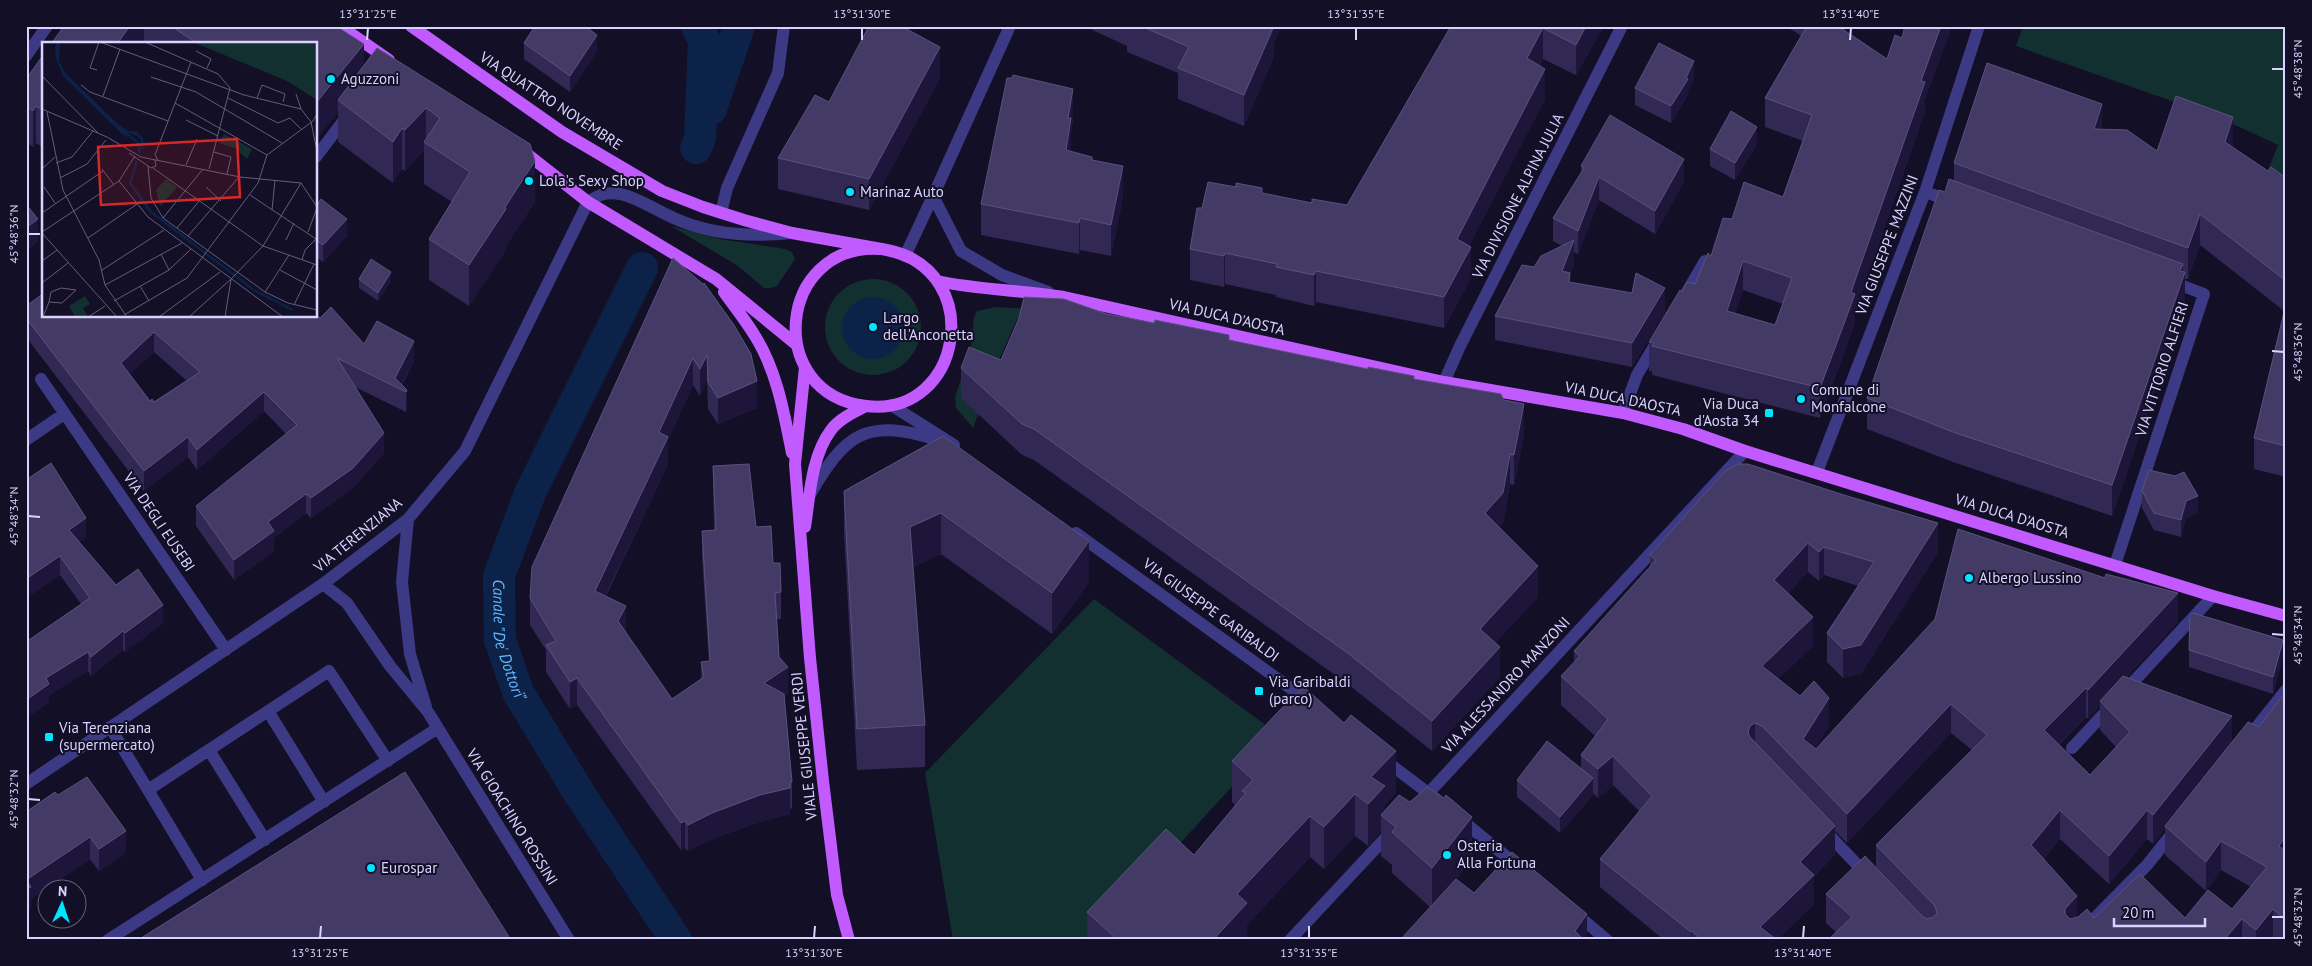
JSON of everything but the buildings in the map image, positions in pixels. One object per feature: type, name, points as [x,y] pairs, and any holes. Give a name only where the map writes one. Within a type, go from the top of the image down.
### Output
[{"type":"main road","points":[[340,26],[393,62]]},
{"type":"main road","name":"VIA QUATTRO NOVEMBRE","points":[[411,26],[570,137],[662,190],[721,213],[792,233]]},
{"type":"main road","points":[[508,141],[541,164],[588,202],[716,279],[797,345]]},
{"type":"main road","points":[[792,233],[879,249],[905,256],[920,264],[937,281],[947,298],[952,316],[953,332],[949,352],[941,369],[927,386],[914,396],[891,404],[866,406],[852,404],[832,395],[819,384],[805,368],[797,345],[794,328],[796,311],[802,294],[812,279],[824,267],[841,256],[861,250],[879,249]]},
{"type":"main road","points":[[716,279],[756,337],[770,368],[782,403],[794,464],[802,546]]},
{"type":"main road","name":"VIA DUCA D'AOSTA","points":[[937,281],[970,288],[1015,290],[1060,296],[1444,382],[1623,413],[1684,429],[1745,451],[2213,596],[2286,616]]},
{"type":"main road","points":[[794,464],[805,368]]},
{"type":"main road","points":[[802,546],[815,460],[831,429],[848,416],[866,406]]},
{"type":"main road","name":"VIALE GIUSEPPE VERDI","points":[[802,546],[823,780],[837,895],[849,940]]},
{"type":"street","points":[[26,56],[47,26]]},
{"type":"street","points":[[721,213],[727,188],[778,73],[784,26]]},
{"type":"street","points":[[905,256],[1010,26]]},
{"type":"street","name":"VIA DIVISIONE ALPINA JULIA","points":[[1444,382],[1460,346],[1622,26]]},
{"type":"street","name":"VIA GIUSEPPE MAZZINI","points":[[1817,472],[1925,192],[1979,26]]},
{"type":"street","points":[[379,72],[393,62]]},
{"type":"street","points":[[318,154],[356,103]]},
{"type":"street","points":[[1925,192],[1963,205]]},
{"type":"street","points":[[588,202],[601,193],[621,194],[678,220],[713,230],[762,236],[792,233]]},
{"type":"street","points":[[933,196],[961,252],[1002,275],[1060,296]]},
{"type":"street","name":"VIA TERENZIANA","points":[[26,784],[323,584],[408,519],[465,451],[588,202]]},
{"type":"street","points":[[1676,310],[1706,261]]},
{"type":"street","name":"VIA VITTORIO ALFIERI","points":[[2115,565],[2204,294],[2158,277]]},
{"type":"street","points":[[1623,413],[1637,375],[1666,326]]},
{"type":"street","name":"VIA DEGLI EUSEBI","points":[[41,379],[226,650]]},
{"type":"street","points":[[809,497],[829,463],[854,438],[880,429],[911,432],[958,448],[891,404]]},
{"type":"street","points":[[26,440],[64,414]]},
{"type":"street","name":"VIA ALESSANDRO MANZONI","points":[[1416,807],[1745,451]]},
{"type":"street","name":"VIA GIOACHINO ROSSINI","points":[[408,519],[402,582],[410,654],[428,712]]},
{"type":"street","name":"VIA GIUSEPPE GARIBALDI","points":[[1065,524],[1322,712]]},
{"type":"street","name":"VIA GIOACHINO ROSSINI","points":[[323,584],[347,604],[390,666],[428,712],[569,940]]},
{"type":"street","points":[[2072,748],[2213,596]]},
{"type":"street","points":[[148,790],[329,671],[388,761]]},
{"type":"street","points":[[2238,751],[2286,690]]},
{"type":"street","points":[[268,711],[324,802]]},
{"type":"street","points":[[110,727],[202,880]]},
{"type":"street","points":[[108,940],[438,728]]},
{"type":"street","points":[[209,750],[265,840]]},
{"type":"street","points":[[1376,752],[1526,872]]},
{"type":"street","points":[[1811,818],[1874,882]]},
{"type":"street","points":[[2073,940],[2147,865],[2184,820]]},
{"type":"street","points":[[1290,940],[1402,821]]},
{"type":"street","points":[[1563,903],[1607,940]]},
{"type":"green space","points":[[2023,26],[2286,26],[2286,202],[2262,185],[2278,145],[2220,118],[2016,46]]},
{"type":"green space","points":[[671,226],[720,239],[785,249],[792,252],[795,259],[777,286],[764,288],[738,266]]},
{"type":"green space","points":[[873,279],[891,283],[907,293],[917,309],[921,327],[917,345],[907,361],[891,371],[873,375],[855,371],[839,361],[829,345],[825,327],[829,309],[839,293],[855,283]]},
{"type":"green space","points":[[996,307],[1029,309],[1022,319],[1017,319],[988,385],[984,417],[978,415],[973,428],[956,408],[955,397],[971,348],[974,317],[977,311]]},
{"type":"green space","points":[[1094,599],[1279,735],[1092,940],[953,940],[925,773]]},
{"type":"water","points":[[867,297],[879,297],[895,306],[902,316],[904,328],[902,340],[895,350],[879,359],[867,359],[856,354],[847,345],[842,334],[842,322],[847,311],[856,302]]},
{"type":"waterway","name":"Canale \"De' Dottori\"","points":[[696,148],[700,138],[704,40],[697,26]]},
{"type":"waterway","name":"Canale \"De' Dottori\"","points":[[711,109],[739,26]]},
{"type":"waterway","name":"Canale \"De' Dottori\"","points":[[642,268],[530,493],[499,576],[500,640],[518,692],[579,793],[676,940]]},
{"type":"place","name":"Aguzzoni","points":[[331,79]]},
{"type":"place","name":"Lola's Sexy Shop","points":[[529,181]]},
{"type":"place","name":"Marinaz Auto","points":[[850,192]]},
{"type":"place","name":"Largo dell'Anconetta","points":[[873,327]]},
{"type":"place","name":"Comune di Monfalcone","points":[[1801,399]]},
{"type":"place","name":"Via Duca d'Aosta 34","points":[[1769,413]]},
{"type":"place","name":"Albergo Lussino","points":[[1969,578]]},
{"type":"place","name":"Via Garibaldi (parco)","points":[[1259,691]]},
{"type":"place","name":"Via Terenziana (supermercato)","points":[[49,737]]},
{"type":"place","name":"Osteria Alla Fortuna","points":[[1447,855]]},
{"type":"place","name":"Eurospar","points":[[371,868]]}]
